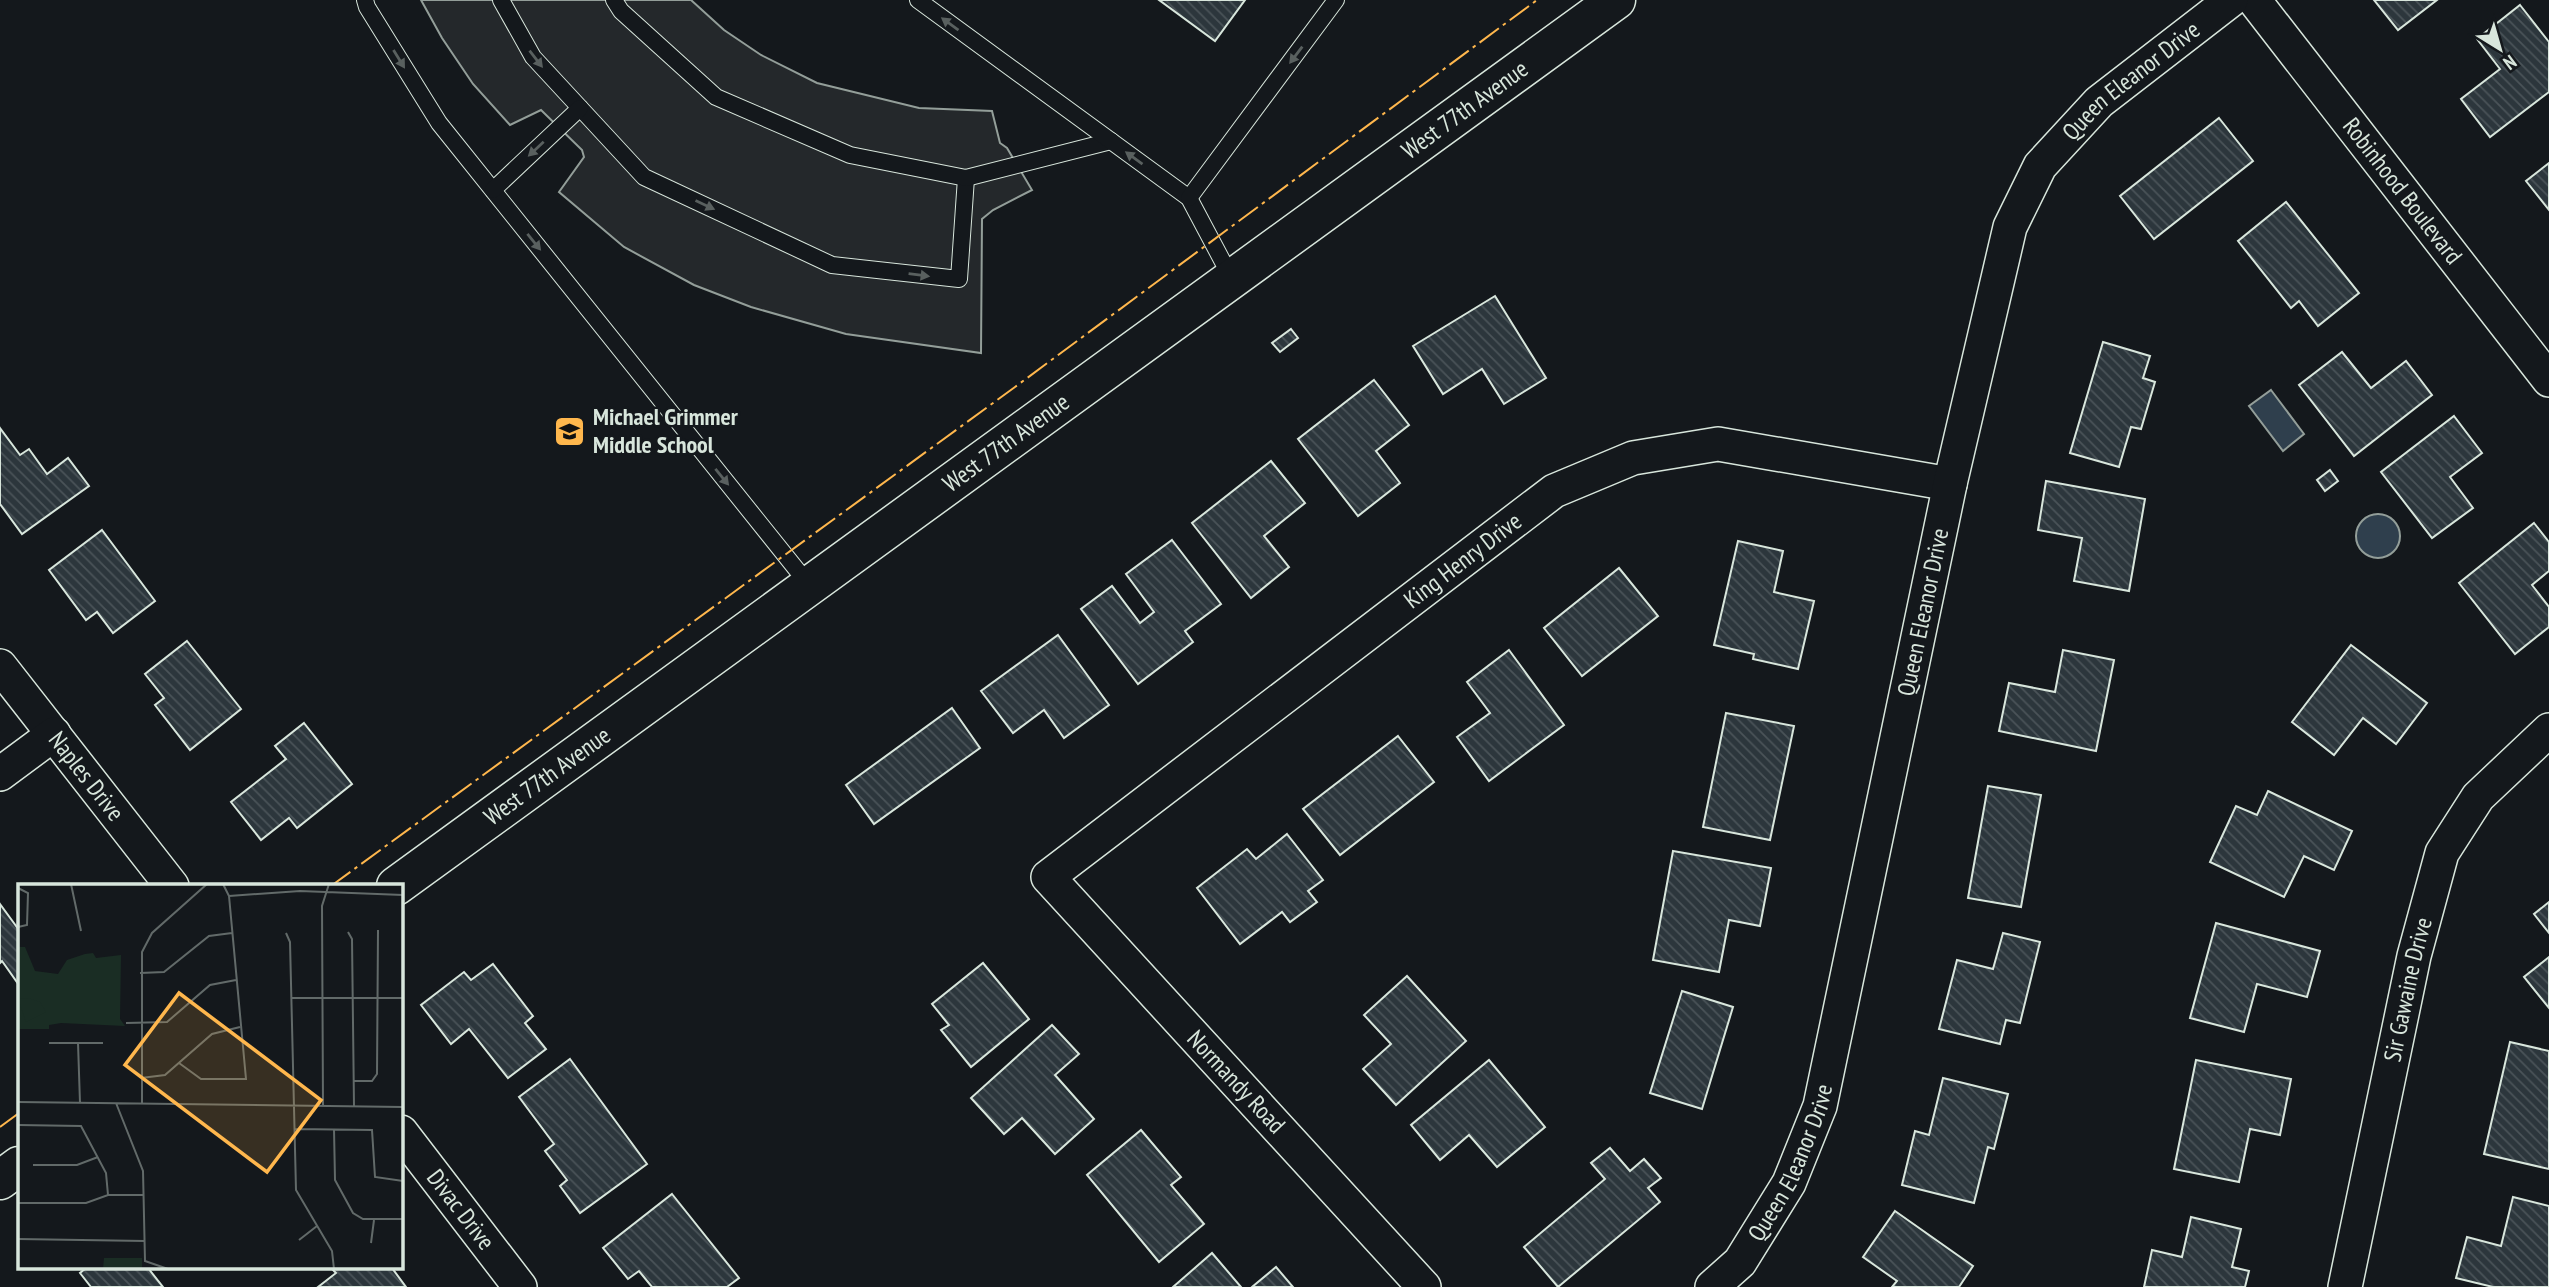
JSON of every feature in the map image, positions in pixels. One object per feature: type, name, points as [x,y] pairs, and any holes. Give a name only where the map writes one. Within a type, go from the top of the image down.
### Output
[{"type":"street","name":"West 77th Avenue","points":[[399,884],[1616,0]]},
{"type":"street","name":"Queen Eleanor Drive","points":[[1712,1287],[1740,1262],[1789,1184],[1820,1106],[1950,484],[2010,226],[2040,166],[2099,102],[2231,0]]},
{"type":"street","name":"Robinhood Boulevard","points":[[2254,0],[2549,380]]},
{"type":"street","name":"King Henry Drive","points":[[1048,877],[1553,491],[1633,458],[1718,444],[1950,484]]},
{"type":"street","name":"Naples Drive","points":[[0,666],[170,884]]},
{"type":"street","name":"Sir Gawaine Drive","points":[[2345,1287],[2414,956],[2442,853],[2478,797],[2549,730]]},
{"type":"street","points":[[0,774],[54,734]]},
{"type":"street","name":"Normandy Road","points":[[1048,877],[1424,1287]]},
{"type":"street","name":"Divac Drive","points":[[402,1133],[520,1287]]},
{"type":"street","points":[[0,1180],[18,1167]]},
{"type":"lane","points":[[365,0],[439,123],[810,586]]},
{"type":"lane","points":[[501,0],[533,57],[643,177],[832,265],[959,279],[966,177]]},
{"type":"lane","points":[[614,0],[621,10],[716,97],[850,155],[966,177],[1111,141]]},
{"type":"lane","points":[[918,0],[1189,198],[1232,279]]},
{"type":"lane","points":[[1189,198],[1336,0]]},
{"type":"lane","points":[[493,190],[580,108]]},
{"type":"shaded area","points":[[421,0],[691,0],[724,30],[761,55],[817,83],[919,108],[992,111],[1000,143],[1007,148],[1032,190],[993,210],[982,219],[981,353],[846,334],[751,307],[694,285],[624,247],[559,192],[584,157],[582,150],[541,110],[510,125],[473,84],[442,38]]},
{"type":"water","points":[[2271,390],[2304,434],[2283,451],[2249,406]]},
{"type":"water","points":[[2378,514],[2387,515],[2394,520],[2399,527],[2399,545],[2394,552],[2387,557],[2378,558],[2369,557],[2362,552],[2357,545],[2356,536],[2357,527],[2362,520],[2369,515]]},
{"type":"building","points":[[1159,0],[1245,0],[1215,41]]},
{"type":"building","points":[[2374,0],[2437,0],[2398,30]]},
{"type":"building","points":[[2520,5],[2549,42],[2549,92],[2490,137],[2461,99],[2500,69],[2477,39]]},
{"type":"building","points":[[2219,118],[2253,161],[2154,239],[2120,196]]},
{"type":"building","points":[[2549,163],[2549,210],[2526,181]]},
{"type":"building","points":[[2286,202],[2359,293],[2318,326],[2299,301],[2291,308],[2238,241]]},
{"type":"building","points":[[1495,296],[1546,378],[1504,404],[1482,369],[1443,394],[1413,346]]},
{"type":"building","points":[[1291,329],[1298,338],[1280,352],[1272,343]]},
{"type":"building","points":[[2103,342],[2150,356],[2143,378],[2155,382],[2141,429],[2131,427],[2119,467],[2070,453]]},
{"type":"building","points":[[2342,352],[2371,388],[2406,361],[2432,395],[2354,456],[2299,385]]},
{"type":"building","points":[[1374,380],[1409,425],[1376,451],[1400,483],[1358,516],[1298,439]]},
{"type":"building","points":[[2454,416],[2482,453],[2450,477],[2473,508],[2432,538],[2381,472]]},
{"type":"building","points":[[0,428],[20,455],[29,449],[47,474],[68,458],[89,486],[22,534],[0,504]]},
{"type":"building","points":[[1271,461],[1305,503],[1264,536],[1289,567],[1251,598],[1192,523]]},
{"type":"building","points":[[2330,470],[2338,481],[2325,491],[2317,480]]},
{"type":"building","points":[[2046,481],[2145,499],[2129,591],[2074,581],[2082,538],[2038,530]]},
{"type":"building","points":[[2534,523],[2549,542],[2549,571],[2532,585],[2549,607],[2549,627],[2515,654],[2459,583]]},
{"type":"building","points":[[102,530],[155,601],[113,633],[97,612],[86,620],[49,570]]},
{"type":"building","points":[[1172,540],[1221,604],[1185,631],[1193,642],[1138,684],[1081,609],[1112,586],[1140,623],[1154,612],[1126,574]]},
{"type":"building","points":[[1738,541],[1783,551],[1774,592],[1814,601],[1798,669],[1753,659],[1754,654],[1714,645]]},
{"type":"building","points":[[1619,568],[1658,616],[1582,676],[1544,628]]},
{"type":"building","points":[[1058,635],[1109,705],[1064,738],[1044,710],[1013,733],[981,691]]},
{"type":"building","points":[[187,641],[241,709],[190,750],[155,705],[164,698],[145,674]]},
{"type":"building","points":[[2351,645],[2427,703],[2396,744],[2363,718],[2334,755],[2292,722]]},
{"type":"building","points":[[1509,650],[1564,725],[1489,781],[1457,737],[1490,713],[1467,682]]},
{"type":"building","points":[[2063,650],[2114,660],[2096,751],[1999,731],[2009,683],[2055,692]]},
{"type":"building","points":[[952,708],[980,748],[874,824],[846,785]]},
{"type":"building","points":[[1726,713],[1794,726],[1770,840],[1703,827]]},
{"type":"building","points":[[304,723],[352,784],[297,828],[289,818],[261,840],[231,802],[286,759],[275,746]]},
{"type":"building","points":[[1398,736],[1434,782],[1340,855],[1303,809]]},
{"type":"building","points":[[1988,786],[2041,795],[2021,907],[1968,898]]},
{"type":"building","points":[[2268,791],[2352,831],[2334,870],[2304,856],[2284,897],[2210,862],[2236,806],[2257,815]]},
{"type":"building","points":[[1287,834],[1323,880],[1308,891],[1317,902],[1290,922],[1282,912],[1240,944],[1197,888],[1247,849],[1256,859]]},
{"type":"building","points":[[1673,851],[1771,868],[1760,926],[1729,920],[1719,972],[1653,960]]},
{"type":"building","points":[[2549,902],[2549,933],[2534,914]]},
{"type":"building","points":[[0,904],[18,929],[18,984],[2,961],[0,963]]},
{"type":"building","points":[[2216,923],[2320,951],[2307,997],[2257,984],[2244,1032],[2190,1018]]},
{"type":"building","points":[[2003,933],[2040,942],[2020,1023],[2006,1020],[2000,1044],[1939,1029],[1957,960],[1993,969]]},
{"type":"building","points":[[2549,957],[2549,1008],[2524,977]]},
{"type":"building","points":[[983,963],[1029,1019],[971,1067],[941,1030],[949,1025],[932,1004]]},
{"type":"building","points":[[493,964],[533,1016],[525,1023],[546,1049],[508,1078],[469,1029],[451,1044],[421,1005],[464,972],[471,980]]},
{"type":"building","points":[[1407,976],[1466,1041],[1396,1105],[1363,1069],[1391,1044],[1364,1015]]},
{"type":"building","points":[[1682,991],[1733,1007],[1702,1109],[1650,1093]]},
{"type":"building","points":[[1052,1025],[1079,1054],[1055,1075],[1094,1119],[1055,1154],[1022,1118],[1004,1134],[971,1098]]},
{"type":"building","points":[[2510,1042],[2549,1051],[2549,1169],[2484,1154]]},
{"type":"building","points":[[570,1059],[647,1164],[580,1213],[560,1186],[567,1180],[545,1151],[554,1144],[519,1097]]},
{"type":"building","points":[[1489,1060],[1545,1127],[1497,1167],[1469,1135],[1440,1160],[1411,1125]]},
{"type":"building","points":[[2196,1060],[2291,1079],[2280,1135],[2250,1129],[2239,1182],[2174,1169]]},
{"type":"building","points":[[1943,1078],[2008,1094],[1994,1149],[1988,1147],[1974,1203],[1902,1185],[1915,1131],[1929,1135]]},
{"type":"building","points":[[1141,1130],[1181,1177],[1171,1185],[1204,1224],[1159,1262],[1087,1175]]},
{"type":"building","points":[[1610,1148],[1630,1171],[1644,1159],[1661,1178],[1648,1188],[1660,1202],[1558,1287],[1524,1247],[1605,1179],[1591,1163]]},
{"type":"building","points":[[672,1194],[739,1278],[727,1287],[652,1287],[639,1271],[628,1279],[603,1248]]},
{"type":"building","points":[[2513,1197],[2549,1206],[2549,1287],[2493,1287],[2456,1278],[2467,1237],[2501,1246]]},
{"type":"building","points":[[1895,1211],[1973,1266],[1959,1287],[1892,1287],[1897,1281],[1863,1257]]},
{"type":"building","points":[[2191,1217],[2241,1229],[2232,1267],[2249,1271],[2245,1287],[2144,1287],[2152,1250],[2182,1257]]},
{"type":"building","points":[[1212,1253],[1241,1287],[1173,1287]]},
{"type":"building","points":[[1276,1267],[1293,1287],[1252,1287]]},
{"type":"building","points":[[84,1270],[150,1270],[163,1287],[91,1287],[80,1273]]},
{"type":"building","points":[[333,1270],[393,1270],[406,1287],[318,1287],[336,1273]]},
{"type":"power","points":[[334,884],[1015,387],[1537,0]]},
{"type":"power","points":[[0,1127],[18,1114]]},
{"type":"place","name":"Michael Grimmer Middle School","points":[[570,431]]}]
